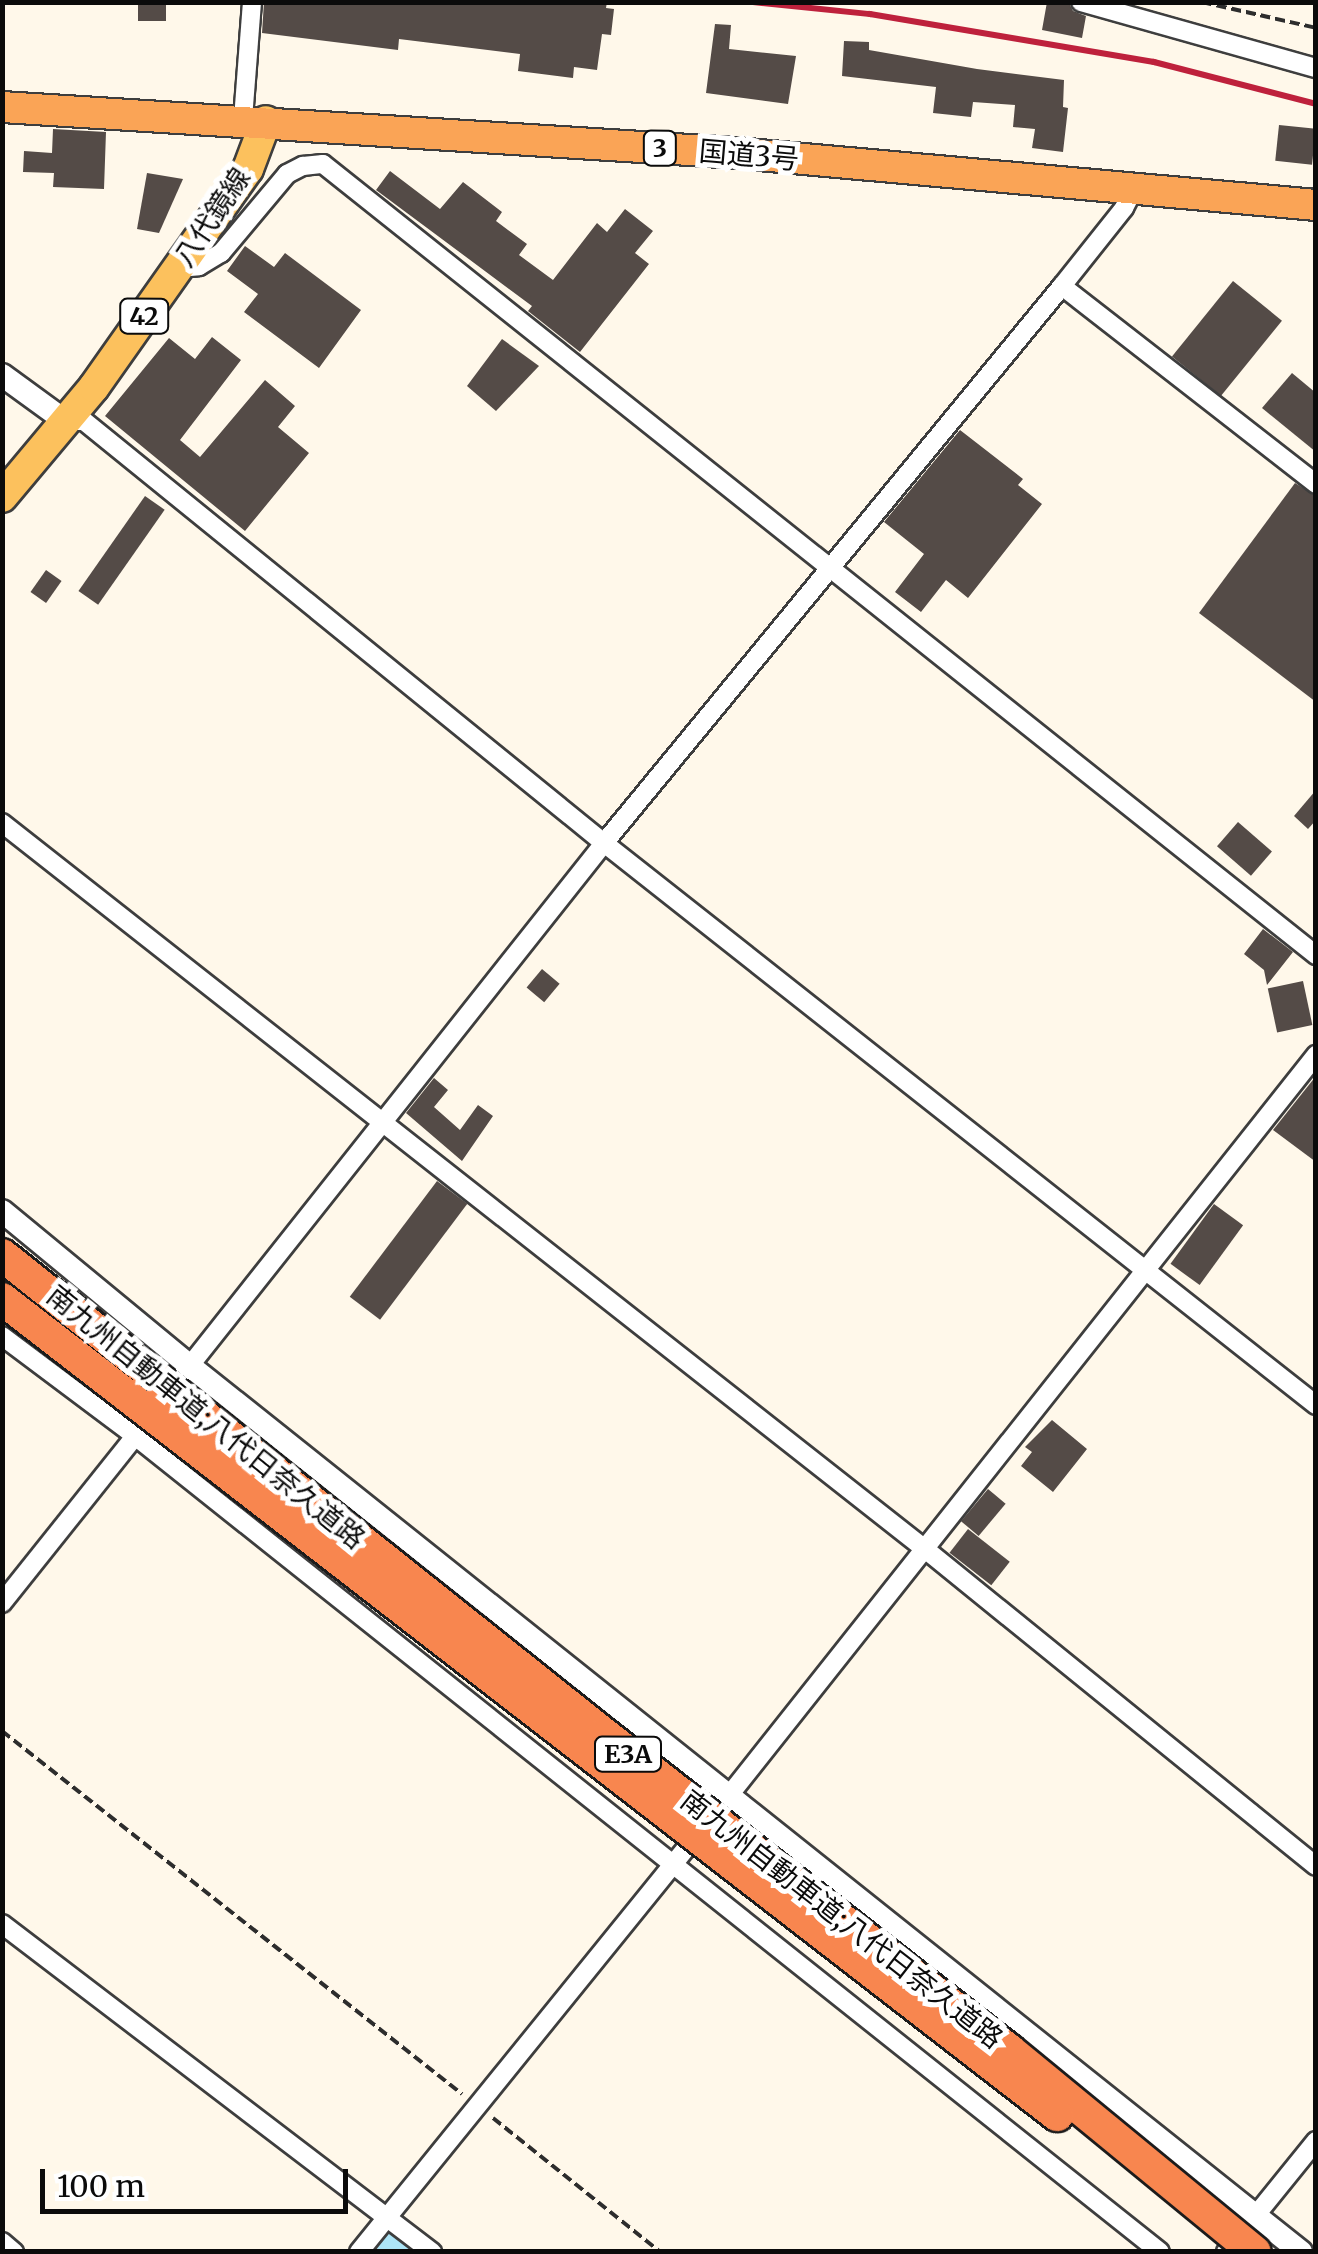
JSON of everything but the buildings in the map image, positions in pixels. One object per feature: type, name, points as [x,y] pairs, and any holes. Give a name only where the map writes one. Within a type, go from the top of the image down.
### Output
[{"type":"highway","name":"国道3号","points":[[2,107],[717,152],[1316,205]]},
{"type":"highway","name":"南九州自動車道;八代日奈久道路","points":[[2,1255],[619,1746],[1009,2050],[1255,2252]]},
{"type":"highway","name":"南九州自動車道;八代日奈久道路","points":[[2,1299],[1000,2073],[1241,2252]]},
{"type":"main road","name":"八代鏡線","points":[[2,497],[65,421],[248,169],[255,120]]},
{"type":"street","points":[[252,2],[255,120]]},
{"type":"street","points":[[1081,2],[1316,68]]},
{"type":"street","points":[[178,268],[199,266],[221,253],[287,174],[303,166],[323,164],[1316,955]]},
{"type":"street","points":[[2,1603],[385,1125],[604,843],[1062,286],[1124,208],[1134,188]]},
{"type":"street","points":[[1062,286],[1316,484]]},
{"type":"street","points":[[2,375],[65,421],[84,421],[604,843],[1316,1404]]},
{"type":"street","points":[[2,824],[924,1550],[1316,1866]]},
{"type":"street","points":[[359,2252],[674,1864],[1144,1267],[1316,1056]]},
{"type":"street","points":[[2,1211],[190,1366],[1302,2252]]},
{"type":"street","points":[[2,1336],[135,1436],[1160,2252]]},
{"type":"street","points":[[2,1924],[432,2252]]},
{"type":"street","points":[[1226,2252],[1316,2141]]},
{"type":"street","points":[[2,2242],[14,2252]]},
{"type":"path","points":[[1202,2],[1316,28]]},
{"type":"path","points":[[2,1731],[660,2252]]},
{"type":"waterway","points":[[384,2240],[399,2252]]},
{"type":"railway","points":[[753,2],[870,14],[1154,62],[1316,104]]}]
